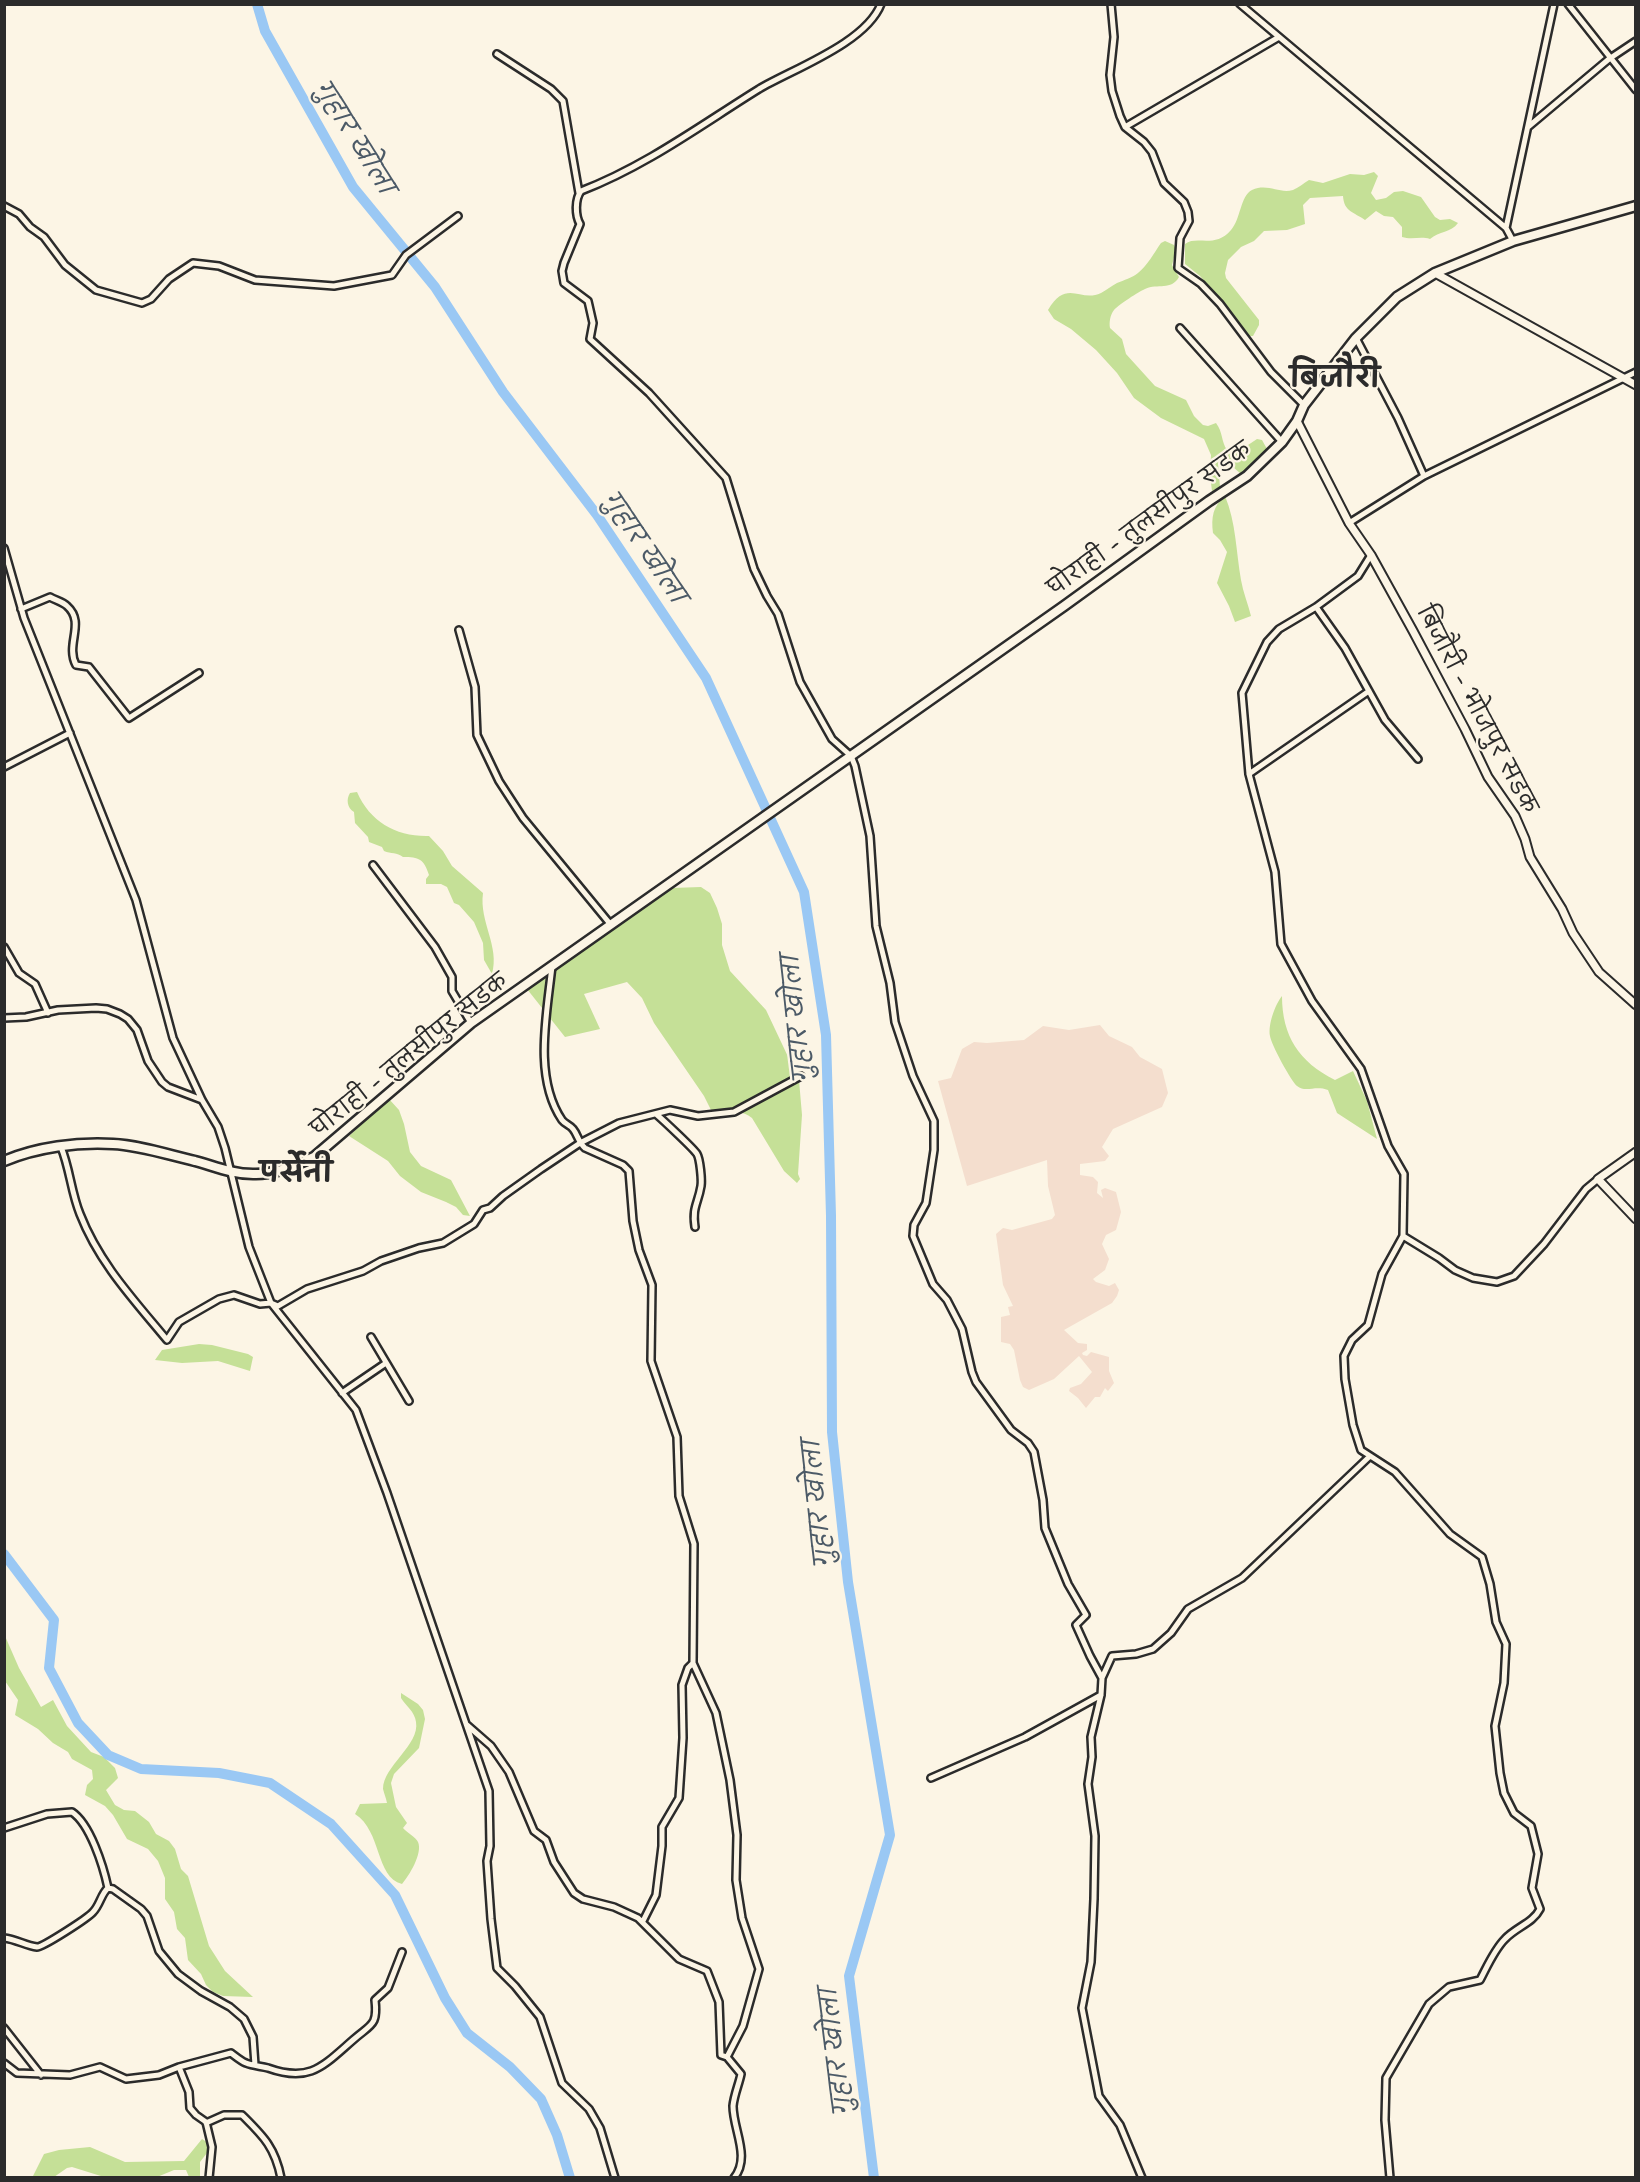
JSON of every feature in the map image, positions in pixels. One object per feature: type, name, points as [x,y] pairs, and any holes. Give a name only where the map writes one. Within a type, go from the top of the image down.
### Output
[{"type":"main road","name":"घोराही - तुलसीपुर सडक","points":[[4,1161],[21,1154],[73,1145],[114,1144],[198,1162],[231,1172],[255,1174],[288,1169],[314,1156],[471,1023],[1247,476],[1282,442],[1297,422],[1304,405],[1356,338],[1397,297],[1435,273],[1513,241],[1635,206]]},
{"type":"street","points":[[579,193],[652,157],[765,86],[792,74],[822,56],[865,26],[881,4]]},
{"type":"street","points":[[1111,4],[1114,38],[1110,75],[1112,91],[1125,127],[1144,142],[1152,152],[1164,183],[1184,202],[1188,212],[1189,221],[1180,238],[1178,268],[1201,284],[1220,304],[1271,372],[1304,405]]},
{"type":"street","points":[[1240,4],[1506,228],[1513,241]]},
{"type":"street","points":[[1506,228],[1554,4]]},
{"type":"street","points":[[1568,4],[1635,90]]},
{"type":"street","points":[[1125,127],[1279,37]]},
{"type":"street","points":[[1528,127],[1635,41]]},
{"type":"street","points":[[497,54],[551,88],[563,101],[579,193],[576,213],[580,224],[562,271],[564,283],[588,301],[593,323],[590,339],[649,393],[726,478],[754,569],[778,614],[800,682],[832,739],[851,756],[855,766],[870,836],[876,926],[890,984],[895,1022],[913,1076],[934,1121],[934,1150],[926,1203],[914,1225],[913,1236],[933,1284],[947,1300],[962,1329],[976,1382],[1011,1430],[1028,1443],[1034,1452],[1045,1528],[1068,1584],[1086,1615],[1076,1625],[1102,1678]]},
{"type":"street","points":[[4,206],[19,214],[30,228],[44,237],[52,251],[65,265],[96,290],[142,303],[151,299],[169,279],[193,263],[219,266],[255,280],[334,286],[392,275],[406,255],[459,216]]},
{"type":"street","points":[[1435,273],[1635,385]]},
{"type":"street","points":[[1180,328],[1282,442]]},
{"type":"street","points":[[1356,338],[1388,397],[1424,476]]},
{"type":"street","points":[[1349,523],[1424,476],[1635,372]]},
{"type":"street","name":"बिजौरी - भोजपुर सडक","points":[[1297,422],[1349,523],[1371,555],[1465,729],[1488,777],[1515,816],[1530,857],[1562,909],[1573,933],[1599,972],[1635,1005]]},
{"type":"street","points":[[4,549],[21,609],[136,900],[173,1038],[202,1100],[218,1127],[249,1247],[271,1303],[356,1410],[383,1483],[489,1791],[488,1861],[493,1945],[497,1968],[516,1986],[540,2018],[562,2083],[589,2109],[600,2128],[615,2178]]},
{"type":"street","points":[[1371,555],[1358,576],[1316,607],[1279,629],[1267,642],[1242,693],[1249,774],[1275,872],[1281,944],[1312,1001],[1361,1069],[1388,1146],[1404,1174],[1403,1236],[1382,1274],[1368,1325],[1352,1340],[1344,1356],[1345,1379],[1353,1425],[1361,1450],[1395,1472],[1450,1534],[1482,1557],[1490,1584],[1496,1622],[1506,1644],[1504,1683],[1495,1726],[1500,1773],[1504,1793],[1514,1813],[1531,1826],[1538,1854],[1532,1888],[1540,1909],[1535,1919],[1518,1927],[1503,1941],[1480,1980],[1449,1987],[1430,2004],[1386,2078],[1385,2120],[1390,2178]]},
{"type":"street","points":[[21,609],[50,597],[68,607],[76,622],[71,655],[76,665],[89,667],[129,718],[199,673]]},
{"type":"street","points":[[1316,607],[1345,648],[1385,720],[1418,759]]},
{"type":"street","points":[[459,630],[475,687],[477,735],[499,781],[523,818],[610,925]]},
{"type":"street","points":[[1249,774],[1369,691]]},
{"type":"street","points":[[4,767],[69,733]]},
{"type":"street","points":[[373,865],[435,947],[452,977],[452,991],[471,1023]]},
{"type":"street","points":[[4,947],[19,973],[35,984],[48,1014]]},
{"type":"street","points":[[552,966],[545,1029],[546,1070],[550,1091],[562,1119],[574,1130],[580,1143],[585,1148],[623,1165],[628,1171],[633,1221],[639,1250],[652,1285],[651,1361],[677,1437],[679,1496],[694,1544],[693,1664],[716,1713],[730,1780],[737,1835],[738,1889],[742,1918],[759,1969],[743,2025],[727,2057]]},
{"type":"street","points":[[4,1018],[48,1014],[58,1010],[108,1009],[128,1019],[137,1030],[148,1061],[162,1082],[168,1087],[202,1100]]},
{"type":"street","points":[[61,1147],[67,1161],[69,1177],[80,1215],[99,1250],[116,1279],[167,1340],[179,1322],[219,1299],[234,1296],[260,1304],[283,1305],[307,1289],[363,1271],[381,1261],[419,1248],[443,1243],[474,1224],[483,1210],[490,1208],[513,1188],[580,1143],[619,1123],[670,1110],[698,1116],[734,1112],[801,1076]]},
{"type":"street","points":[[656,1114],[697,1153],[702,1178],[693,1215],[695,1227]]},
{"type":"street","points":[[1403,1236],[1455,1270],[1473,1278],[1497,1282],[1515,1275],[1544,1245],[1586,1189],[1635,1152]]},
{"type":"street","points":[[1598,1179],[1635,1219]]},
{"type":"street","points":[[371,1337],[409,1401]]},
{"type":"street","points":[[342,1393],[386,1362]]},
{"type":"street","points":[[1142,2178],[1120,2125],[1099,2096],[1083,2008],[1092,1962],[1094,1899],[1095,1836],[1088,1784],[1092,1757],[1091,1737],[1101,1695],[1102,1678],[1112,1656],[1136,1654],[1153,1649],[1171,1633],[1188,1609],[1242,1578],[1369,1457]]},
{"type":"street","points":[[643,1921],[656,1895],[662,1827],[679,1798],[683,1738],[682,1685],[688,1668],[693,1664]]},
{"type":"street","points":[[931,1778],[1025,1737],[1101,1695]]},
{"type":"street","points":[[466,1724],[491,1746],[510,1772],[534,1831],[546,1840],[554,1862],[574,1893],[583,1899],[614,1907],[643,1921],[679,1959],[707,1971],[719,2002],[721,2055],[727,2057],[741,2074],[733,2104],[742,2157],[739,2171],[734,2178]]},
{"type":"street","points":[[4,1828],[47,1814],[72,1812],[80,1817],[94,1845],[108,1887],[130,1900],[147,1916],[159,1951],[178,1974],[201,1992],[230,2007],[244,2019],[253,2037],[255,2065]]},
{"type":"street","points":[[4,1938],[40,1947],[53,1941],[93,1913],[108,1887]]},
{"type":"street","points":[[4,2062],[17,2073],[70,2075],[100,2067],[126,2079],[159,2075],[231,2052],[244,2063],[280,2073],[296,2075],[312,2072],[374,2024],[377,2014],[375,2000],[388,1988],[402,1952]]},
{"type":"street","points":[[4,2028],[41,2075]]},
{"type":"street","points":[[179,2067],[189,2092],[190,2108],[206,2123],[212,2147],[209,2178]]},
{"type":"street","points":[[206,2123],[224,2115],[242,2115],[269,2144],[277,2159],[281,2178]]},
{"type":"shaded area","points":[[1100,1025],[1109,1036],[1132,1047],[1140,1057],[1162,1069],[1168,1093],[1162,1107],[1113,1129],[1102,1147],[1109,1156],[1105,1161],[1080,1164],[1080,1175],[1093,1177],[1098,1182],[1097,1193],[1103,1198],[1101,1190],[1105,1188],[1116,1192],[1121,1212],[1116,1230],[1106,1235],[1102,1244],[1109,1259],[1105,1270],[1093,1279],[1109,1286],[1115,1283],[1119,1290],[1117,1296],[1112,1303],[1064,1330],[1078,1343],[1087,1344],[1087,1350],[1082,1353],[1083,1355],[1087,1356],[1091,1352],[1109,1357],[1109,1371],[1114,1383],[1108,1391],[1105,1388],[1100,1397],[1095,1397],[1086,1408],[1069,1391],[1070,1388],[1081,1384],[1092,1372],[1079,1356],[1054,1379],[1029,1390],[1023,1387],[1020,1380],[1014,1350],[1010,1344],[1001,1342],[1001,1317],[1010,1315],[1008,1307],[1013,1306],[1003,1285],[996,1234],[1003,1228],[1012,1230],[1052,1219],[1055,1215],[1048,1186],[1047,1160],[967,1186],[938,1081],[951,1078],[962,1049],[974,1042],[1024,1040],[1043,1026],[1069,1030]]},
{"type":"green space","points":[[1374,172],[1378,176],[1371,193],[1376,200],[1386,198],[1394,192],[1403,191],[1421,197],[1435,217],[1440,220],[1450,219],[1458,223],[1452,229],[1430,239],[1406,238],[1402,237],[1402,227],[1393,217],[1384,216],[1376,211],[1365,220],[1348,209],[1343,196],[1310,198],[1303,205],[1305,224],[1287,230],[1264,231],[1254,241],[1241,247],[1228,260],[1226,278],[1259,320],[1253,336],[1248,336],[1200,276],[1185,264],[1185,244],[1225,236],[1234,225],[1245,197],[1252,190],[1263,188],[1288,191],[1309,180],[1323,183],[1350,174],[1364,175]]},
{"type":"green space","points":[[1165,241],[1174,245],[1176,250],[1172,265],[1179,277],[1172,284],[1145,289],[1120,305],[1112,314],[1110,328],[1122,339],[1126,354],[1155,386],[1186,400],[1194,416],[1203,425],[1216,423],[1227,450],[1236,453],[1257,439],[1262,440],[1267,449],[1241,474],[1225,460],[1218,463],[1220,487],[1212,491],[1211,455],[1204,439],[1161,418],[1134,398],[1117,373],[1096,350],[1071,329],[1054,319],[1048,310],[1061,295],[1101,293],[1133,276],[1144,267],[1161,243]]},
{"type":"green space","points":[[1225,496],[1234,527],[1242,584],[1251,616],[1235,622],[1217,583],[1227,552],[1213,533],[1212,527],[1215,508]]},
{"type":"green space","points":[[357,792],[369,812],[386,826],[406,834],[429,836],[443,851],[452,866],[483,893],[484,914],[492,944],[494,964],[492,974],[484,960],[483,943],[474,922],[459,905],[454,903],[447,887],[441,884],[426,884],[429,875],[420,860],[384,851],[382,847],[369,842],[368,837],[355,823],[354,812],[348,803],[350,793]]},
{"type":"green space","points":[[701,887],[710,893],[717,908],[722,924],[722,945],[730,971],[766,1010],[799,1080],[802,1115],[798,1174],[800,1179],[797,1183],[784,1171],[752,1118],[739,1113],[715,1118],[704,1096],[654,1023],[642,998],[627,982],[584,994],[600,1029],[565,1037],[527,989],[672,888]]},
{"type":"green space","points":[[1282,996],[1285,1023],[1289,1035],[1302,1056],[1322,1073],[1335,1080],[1353,1071],[1367,1101],[1377,1139],[1337,1113],[1328,1090],[1300,1088],[1290,1077],[1270,1036],[1273,1015]]},
{"type":"green space","points":[[389,1099],[399,1110],[410,1152],[421,1166],[451,1180],[470,1216],[463,1215],[456,1207],[421,1192],[400,1176],[388,1161],[349,1136]]},
{"type":"green space","points":[[199,1344],[248,1354],[253,1357],[250,1371],[218,1361],[182,1363],[155,1360],[162,1350]]},
{"type":"green space","points":[[5,1636],[19,1668],[41,1707],[53,1700],[67,1726],[91,1752],[104,1757],[115,1768],[118,1778],[106,1790],[115,1805],[124,1810],[135,1811],[149,1822],[156,1834],[169,1841],[175,1849],[181,1869],[188,1876],[209,1946],[225,1971],[253,1997],[223,1996],[213,1992],[206,1985],[201,1974],[188,1960],[185,1938],[177,1929],[174,1912],[165,1899],[165,1878],[158,1861],[148,1849],[127,1839],[105,1806],[85,1795],[87,1785],[93,1779],[92,1770],[72,1759],[68,1752],[15,1715],[18,1700],[5,1681]]},
{"type":"green space","points":[[401,1693],[418,1704],[423,1710],[425,1719],[419,1748],[394,1774],[391,1783],[396,1807],[407,1823],[403,1828],[417,1840],[419,1847],[415,1864],[402,1884],[393,1880],[387,1872],[370,1831],[355,1814],[360,1804],[387,1803],[383,1789],[385,1780],[413,1739],[416,1731],[415,1718],[401,1698]]},
{"type":"green space","points":[[202,2139],[210,2144],[210,2149],[200,2162],[200,2177],[189,2177],[186,2170],[174,2170],[157,2177],[104,2177],[72,2167],[54,2177],[32,2178],[44,2154],[59,2150],[90,2147],[125,2162],[184,2161]]},
{"type":"waterway","name":"गुहार खोला","points":[[257,4],[265,31],[353,187],[435,287],[503,392],[597,515],[706,678],[804,892],[826,1035],[831,1216],[832,1432],[848,1582],[890,1835],[849,1976],[874,2178]]},
{"type":"waterway","points":[[4,1554],[54,1620],[49,1668],[78,1723],[108,1755],[141,1769],[219,1773],[270,1783],[331,1824],[395,1895],[445,1998],[467,2033],[510,2067],[541,2099],[557,2135],[570,2178]]},
{"type":"district","name":"बिजौरी","points":[[1335,380]]},
{"type":"district","name":"पर्सेनी","points":[[296,1175]]}]
